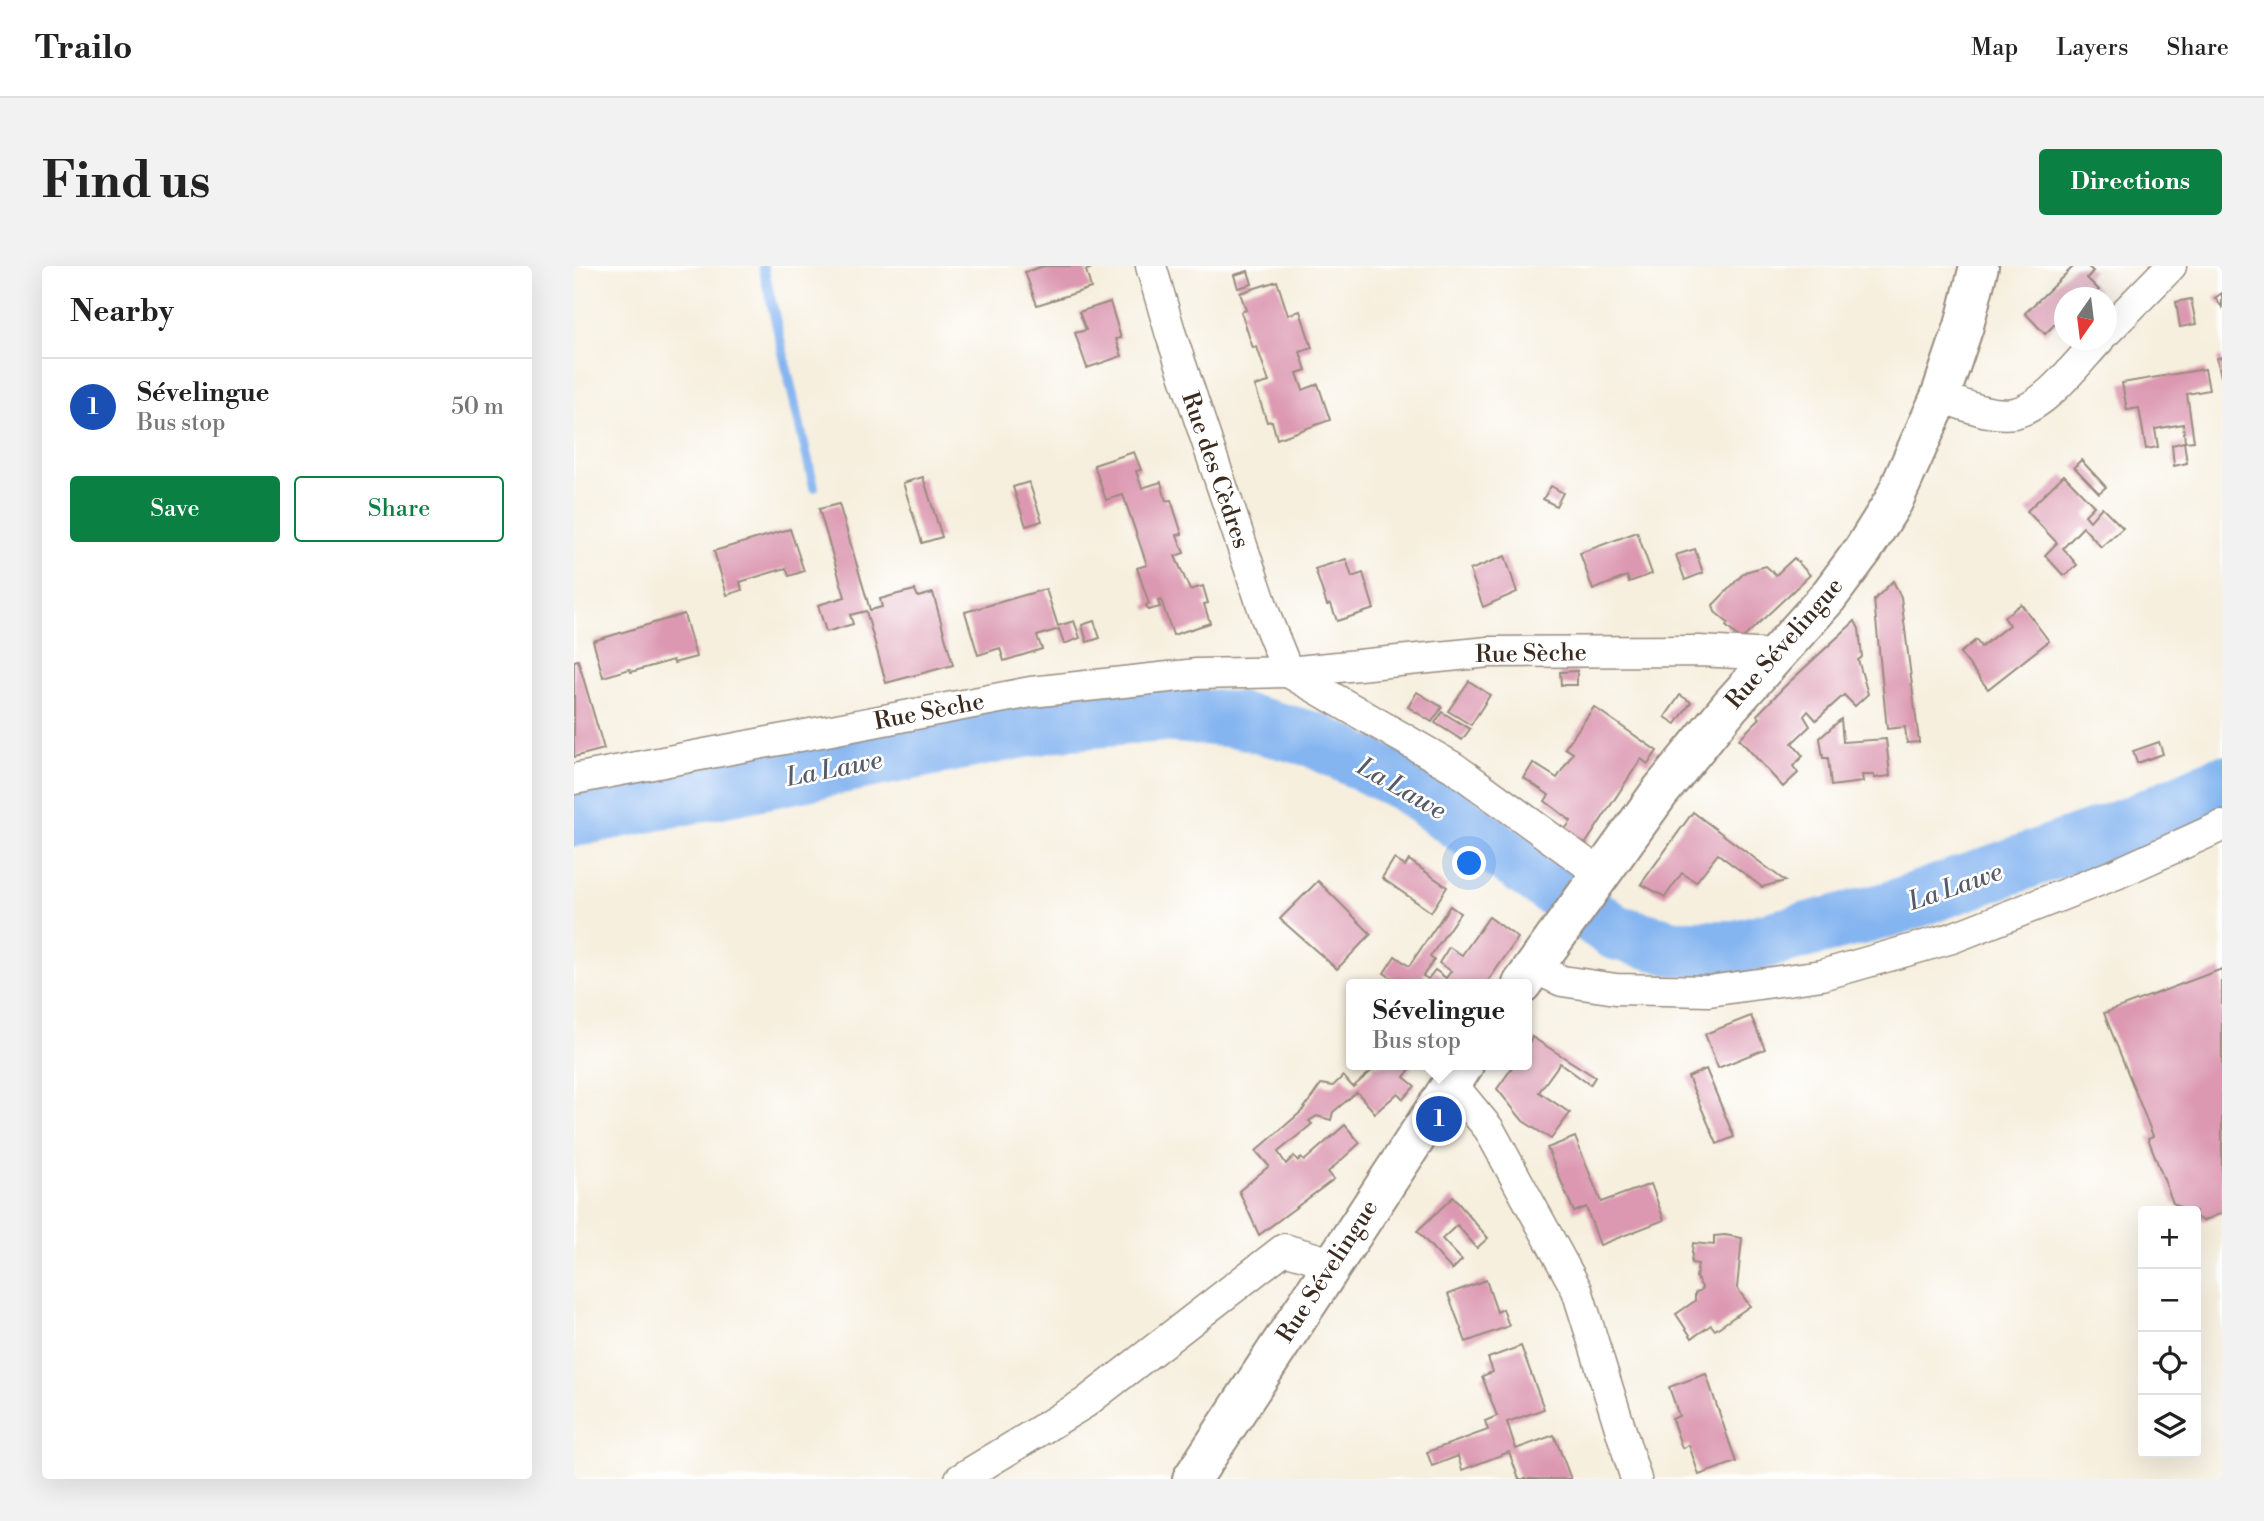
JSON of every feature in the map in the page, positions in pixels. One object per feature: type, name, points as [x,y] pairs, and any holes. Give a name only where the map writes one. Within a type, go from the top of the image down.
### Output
[{"type":"main road","name":"Rue Sévelingue","points":[[1537,964],[1660,792],[1730,706],[1828,597],[1869,540],[1893,502],[1940,397],[1964,326],[1979,266]]},
{"type":"main road","name":"Rue Sévelingue","points":[[1192,1479],[1457,1074]]},
{"type":"street","name":"Rue des Cèdres","points":[[1150,266],[1267,620],[1288,672]]},
{"type":"street","points":[[2117,321],[2171,266]]},
{"type":"street","points":[[1940,397],[1985,412],[2014,413],[2038,403],[2089,350]]},
{"type":"street","name":"Rue Sèche","points":[[574,779],[1031,692],[1197,674],[1288,672],[1489,652],[1699,651],[1774,655]]},
{"type":"street","points":[[1288,672],[1453,767],[1598,881]]},
{"type":"street","points":[[1537,964],[1562,981],[1616,989],[1709,991],[1822,975],[1952,938],[2116,874],[2222,826]]},
{"type":"street","points":[[1457,1074],[1577,1290],[1636,1479]]},
{"type":"street","points":[[960,1479],[1085,1403],[1284,1249],[1332,1263]]},
{"type":"building","points":[[1044,266],[1089,266],[1090,269],[1086,270],[1091,288],[1037,305],[1025,272]]},
{"type":"building","points":[[2074,266],[2087,266],[2093,271],[2087,278],[2096,287],[2054,287],[2054,325],[2045,334],[2025,313]]},
{"type":"building","points":[[1248,271],[1252,284],[1238,288],[1234,275]]},
{"type":"building","points":[[1277,281],[1288,315],[1300,311],[1312,348],[1300,352],[1306,370],[1297,373],[1303,390],[1318,384],[1330,420],[1277,439],[1272,421],[1267,422],[1255,386],[1269,382],[1257,347],[1253,348],[1241,312],[1246,310],[1240,293]]},
{"type":"building","points":[[2222,293],[2222,307],[2215,298]]},
{"type":"building","points":[[2191,299],[2196,324],[2180,327],[2176,302]]},
{"type":"building","points":[[1110,302],[1121,338],[1116,339],[1122,356],[1087,368],[1075,333],[1086,330],[1079,312]]},
{"type":"building","points":[[2222,357],[2222,377],[2221,377],[2217,358]]},
{"type":"building","points":[[2205,369],[2209,390],[2187,394],[2194,441],[2185,442],[2183,424],[2155,429],[2158,447],[2146,449],[2139,408],[2127,410],[2122,383]]},
{"type":"building","points":[[2184,442],[2187,463],[2174,466],[2172,445]]},
{"type":"building","points":[[1134,452],[1141,470],[1136,471],[1142,488],[1161,482],[1166,501],[1171,500],[1182,534],[1177,535],[1184,553],[1175,556],[1190,590],[1203,586],[1208,603],[1204,604],[1210,623],[1173,635],[1161,600],[1158,601],[1160,607],[1148,610],[1146,605],[1149,604],[1137,568],[1147,565],[1123,495],[1106,500],[1094,465]]},
{"type":"building","points":[[2081,460],[2106,487],[2099,493],[2074,467]]},
{"type":"building","points":[[2064,475],[2094,506],[2085,515],[2090,521],[2102,507],[2123,528],[2101,547],[2083,527],[2063,548],[2077,565],[2066,575],[2045,555],[2057,543],[2027,511]]},
{"type":"building","points":[[923,477],[942,537],[922,543],[903,483]]},
{"type":"building","points":[[1029,482],[1042,521],[1026,526],[1013,487]]},
{"type":"building","points":[[1551,486],[1563,493],[1556,506],[1543,499]]},
{"type":"building","points":[[839,504],[870,610],[882,607],[880,599],[898,594],[915,590],[918,597],[933,593],[953,665],[886,683],[866,611],[850,615],[853,624],[826,632],[818,605],[845,597],[819,509]]},
{"type":"building","points":[[790,529],[804,571],[789,576],[786,568],[740,582],[742,590],[727,595],[714,551]]},
{"type":"building","points":[[1637,532],[1652,574],[1629,582],[1627,576],[1593,590],[1580,553]]},
{"type":"building","points":[[1695,549],[1703,573],[1685,580],[1676,555]]},
{"type":"building","points":[[1505,556],[1517,592],[1483,607],[1470,570]]},
{"type":"building","points":[[1794,558],[1810,575],[1741,640],[1726,626],[1728,623],[1715,612],[1713,605],[1745,572],[1766,566],[1776,575]]},
{"type":"building","points":[[1346,559],[1352,577],[1363,573],[1374,609],[1337,621],[1331,604],[1327,605],[1315,569]]},
{"type":"building","points":[[1893,581],[1901,597],[1919,742],[1907,743],[1905,727],[1887,729],[1874,600]]},
{"type":"building","points":[[1046,589],[1058,626],[1074,621],[1080,638],[1064,644],[1059,629],[1037,636],[1042,649],[1004,661],[1000,648],[978,655],[965,612]]},
{"type":"building","points":[[2021,604],[2049,641],[1988,689],[1960,653],[1976,640],[1981,647],[2009,625],[2004,617]]},
{"type":"building","points":[[684,614],[696,657],[674,663],[673,660],[631,672],[630,669],[603,677],[593,641]]},
{"type":"building","points":[[1094,621],[1100,638],[1087,642],[1082,625]]},
{"type":"building","points":[[1855,621],[1859,629],[1862,657],[1858,660],[1868,694],[1855,706],[1844,695],[1816,720],[1808,711],[1804,716],[1810,726],[1792,743],[1803,756],[1793,766],[1798,773],[1783,787],[1739,739],[1760,718],[1757,715],[1785,686]]},
{"type":"building","points":[[578,660],[604,749],[574,757],[574,661]]},
{"type":"building","points":[[1577,671],[1577,685],[1561,685],[1560,672]]},
{"type":"building","points":[[1469,681],[1490,695],[1471,725],[1448,711]]},
{"type":"building","points":[[1417,692],[1442,707],[1432,722],[1408,707]]},
{"type":"building","points":[[1680,695],[1691,702],[1676,724],[1665,717]]},
{"type":"building","points":[[1594,707],[1657,751],[1648,764],[1641,759],[1584,846],[1563,832],[1571,821],[1545,801],[1549,795],[1524,778],[1533,763],[1557,778],[1573,753],[1565,748]]},
{"type":"building","points":[[1442,712],[1470,729],[1462,740],[1435,723]]},
{"type":"building","points":[[1841,719],[1843,742],[1886,739],[1890,776],[1874,778],[1874,775],[1862,775],[1863,782],[1831,786],[1828,758],[1823,758],[1820,738]]},
{"type":"building","points":[[2159,742],[2163,754],[2137,763],[2133,751]]},
{"type":"building","points":[[1693,812],[1785,881],[1762,887],[1718,854],[1696,882],[1682,873],[1665,897],[1641,884]]},
{"type":"building","points":[[1394,859],[1405,866],[1409,860],[1447,887],[1431,912],[1382,878]]},
{"type":"building","points":[[1318,881],[1371,934],[1337,969],[1280,919]]},
{"type":"building","points":[[1450,906],[1460,913],[1430,957],[1434,960],[1423,976],[1428,979],[1393,979],[1384,973],[1395,956],[1409,966]]},
{"type":"building","points":[[1489,917],[1518,938],[1489,979],[1428,979],[1435,970],[1446,978],[1451,971],[1439,963],[1449,947],[1462,955]]},
{"type":"building","points":[[2222,969],[2222,1213],[2203,1221],[2201,1206],[2178,1206],[2173,1203],[2148,1138],[2153,1136],[2104,1013]]},
{"type":"building","points":[[1751,1016],[1765,1049],[1718,1068],[1705,1034]]},
{"type":"building","points":[[1532,1037],[1595,1077],[1590,1085],[1560,1063],[1539,1092],[1570,1113],[1551,1139],[1523,1121],[1497,1089],[1510,1070],[1532,1070]]},
{"type":"building","points":[[1706,1069],[1734,1137],[1717,1144],[1688,1077]]},
{"type":"building","points":[[1373,1070],[1409,1070],[1404,1077],[1415,1086],[1403,1099],[1398,1093],[1375,1113],[1357,1092],[1333,1112],[1331,1120],[1317,1116],[1309,1121],[1312,1124],[1278,1152],[1286,1164],[1294,1156],[1298,1161],[1301,1158],[1304,1161],[1345,1125],[1360,1143],[1328,1172],[1334,1179],[1259,1235],[1239,1191],[1269,1166],[1256,1151],[1302,1111],[1321,1084],[1333,1086],[1343,1076],[1353,1087]]},
{"type":"building","points":[[1575,1137],[1601,1202],[1651,1184],[1664,1220],[1600,1245],[1586,1207],[1574,1212],[1547,1148]]},
{"type":"building","points":[[1453,1197],[1488,1238],[1477,1248],[1457,1225],[1442,1239],[1462,1260],[1452,1270],[1417,1231]]},
{"type":"building","points":[[1714,1236],[1742,1238],[1737,1288],[1750,1306],[1715,1330],[1711,1325],[1692,1338],[1676,1314],[1695,1301],[1695,1293],[1702,1287],[1696,1277],[1698,1264],[1691,1263],[1693,1243],[1714,1245]]},
{"type":"building","points":[[1486,1280],[1497,1312],[1503,1309],[1509,1326],[1466,1342],[1448,1294]]},
{"type":"building","points":[[1521,1346],[1544,1409],[1507,1422],[1516,1449],[1554,1435],[1571,1479],[1519,1479],[1509,1452],[1462,1470],[1458,1456],[1432,1466],[1427,1452],[1488,1430],[1485,1421],[1497,1416],[1482,1376],[1493,1372],[1488,1358]]},
{"type":"building","points":[[1706,1374],[1736,1462],[1699,1475],[1689,1445],[1682,1448],[1672,1419],[1679,1416],[1669,1387]]},
{"type":"waterway","points":[[763,266],[814,487]]},
{"type":"waterway","name":"La Lawe","points":[[574,819],[1058,723],[1162,714],[1239,720],[1315,740],[1405,784],[1615,932],[1674,948],[1736,948],[1888,910],[2131,824],[2222,783]]},
{"type":"place","name":"Sévelingue","points":[[1439,1119]]}]
